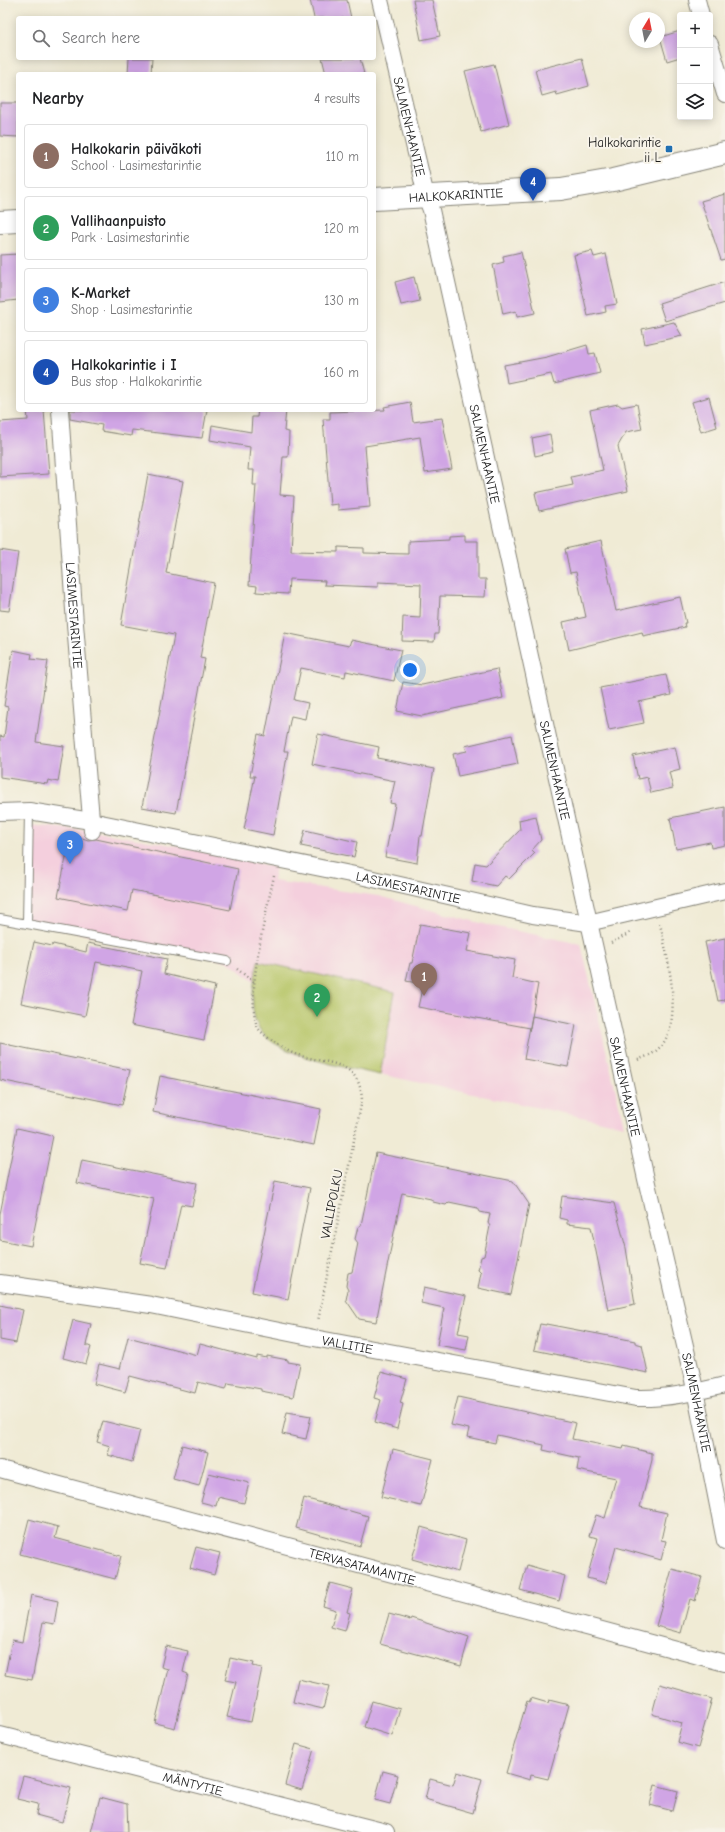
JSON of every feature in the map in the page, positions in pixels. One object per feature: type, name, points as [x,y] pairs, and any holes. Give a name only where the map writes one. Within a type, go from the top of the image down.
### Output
[{"type":"street","name":"SALMENHAANTIE","points":[[380,0],[426,196],[431,210],[588,923],[695,1393],[725,1541]]},
{"type":"street","points":[[697,0],[701,12]]},
{"type":"street","points":[[711,48],[725,94]]},
{"type":"street","name":"HALKOKARINTIE","points":[[376,199],[561,189],[613,180],[725,153]]},
{"type":"street","points":[[0,222],[16,221]]},
{"type":"street","name":"LASIMESTARINTIE","points":[[60,412],[75,624],[92,826]]},
{"type":"street","name":"LASIMESTARINTIE","points":[[0,812],[29,811],[92,826],[360,876],[533,914],[588,923],[725,891]]},
{"type":"street","name":"VALLITIE","points":[[0,1283],[151,1305],[314,1338],[636,1398],[658,1399],[679,1394],[695,1393],[725,1385]]},
{"type":"street","name":"TERVASATAMANTIE","points":[[0,1469],[725,1663]]},
{"type":"street","name":"MÄNTYTIE","points":[[0,1736],[386,1832]]},
{"type":"lane","points":[[27,923],[29,811]]},
{"type":"lane","points":[[0,919],[227,961]]},
{"type":"path","points":[[227,961],[254,982],[267,901],[274,874]]},
{"type":"path","points":[[637,1061],[657,1050],[670,1031],[673,1001],[668,959],[659,918]]},
{"type":"path","name":"VALLIPOLKU","points":[[254,982],[254,1011],[259,1029],[270,1039],[294,1054],[346,1067],[355,1076],[361,1086],[362,1100],[317,1325]]},
{"type":"shaded area","points":[[29,825],[92,831],[172,845],[276,867],[273,881],[378,896],[488,925],[581,944],[624,1126],[346,1067],[294,1054],[270,1039],[259,1029],[254,1011],[254,982],[227,961],[27,923]]},
{"type":"green space","points":[[258,961],[395,992],[380,1075],[314,1059],[280,1046],[267,1038],[259,1028],[254,1013],[253,995]]},
{"type":"building","points":[[310,0],[347,0],[351,16],[314,16]]},
{"type":"building","points":[[413,0],[432,0],[440,36],[421,40]]},
{"type":"building","points":[[677,32],[677,58],[667,61],[663,48],[665,48],[665,36]]},
{"type":"building","points":[[582,58],[589,86],[557,95],[556,92],[542,96],[535,70]]},
{"type":"building","points":[[129,60],[152,60],[151,72],[128,72]]},
{"type":"building","points":[[322,60],[360,60],[364,72],[326,72]]},
{"type":"building","points":[[494,64],[509,124],[481,132],[465,71]]},
{"type":"building","points":[[0,103],[16,103],[16,137],[0,136]]},
{"type":"building","points":[[725,194],[725,259],[721,260],[701,201]]},
{"type":"building","points":[[592,251],[594,257],[606,254],[617,304],[605,306],[606,312],[588,316],[574,255]]},
{"type":"building","points":[[521,252],[535,313],[517,317],[516,311],[503,314],[493,265],[504,262],[503,256]]},
{"type":"building","points":[[16,254],[16,300],[0,302],[0,255]]},
{"type":"building","points":[[414,277],[420,301],[401,305],[395,282]]},
{"type":"building","points":[[725,282],[725,303],[665,321],[659,303]]},
{"type":"building","points":[[674,322],[682,336],[645,344],[642,329]]},
{"type":"building","points":[[587,345],[589,354],[595,353],[600,373],[554,384],[551,374],[507,383],[504,365],[547,357]]},
{"type":"building","points":[[709,397],[717,427],[701,432],[692,402]]},
{"type":"building","points":[[410,402],[413,422],[442,418],[452,469],[425,473],[420,437],[365,446],[370,507],[338,510],[338,504],[330,505],[323,419],[330,419],[330,412],[376,412],[376,410],[385,410],[384,407]]},
{"type":"building","points":[[618,404],[622,407],[637,404],[642,429],[626,432],[618,446],[628,491],[539,511],[535,493],[573,485],[571,477],[603,470],[590,410]]},
{"type":"building","points":[[27,412],[44,412],[49,474],[0,477],[0,422],[28,420]]},
{"type":"building","points":[[70,412],[207,412],[202,438],[132,430],[131,436],[101,431],[102,425],[70,419]]},
{"type":"building","points":[[258,412],[286,412],[284,431],[289,432],[288,457],[283,457],[280,495],[294,496],[291,551],[338,552],[338,547],[364,548],[364,553],[408,554],[408,541],[449,539],[449,536],[465,535],[465,541],[478,541],[478,579],[486,579],[485,597],[440,596],[438,634],[435,634],[434,642],[402,641],[403,617],[420,618],[421,584],[378,582],[378,587],[324,585],[325,581],[289,579],[288,594],[256,592],[257,586],[249,585],[256,485],[253,485],[254,470],[248,470],[250,447],[210,440],[212,425],[251,432],[252,417],[257,417]]},
{"type":"building","points":[[550,434],[553,452],[535,456],[532,438]]},
{"type":"building","points":[[148,474],[183,481],[166,573],[214,583],[200,658],[205,659],[176,813],[142,807],[174,635],[121,625]]},
{"type":"building","points":[[601,541],[616,611],[680,597],[686,623],[684,623],[685,627],[643,636],[642,632],[569,650],[563,622],[586,617],[576,572],[570,573],[565,549]]},
{"type":"building","points":[[0,550],[18,553],[9,611],[0,610]]},
{"type":"building","points":[[285,633],[349,646],[351,640],[401,650],[394,681],[346,671],[345,677],[301,668],[294,700],[308,703],[305,719],[291,716],[284,751],[288,751],[273,835],[244,829],[255,776],[250,776],[258,734],[265,736]]},
{"type":"building","points":[[13,650],[32,654],[31,659],[48,661],[36,742],[64,746],[58,782],[48,780],[47,784],[0,777],[0,736],[4,737],[8,707],[4,706]]},
{"type":"building","points":[[497,669],[503,698],[422,716],[397,711],[403,682],[422,685]]},
{"type":"building","points":[[666,675],[671,695],[639,702],[644,723],[609,730],[600,688]]},
{"type":"building","points":[[318,734],[379,747],[377,758],[434,769],[422,836],[420,836],[417,863],[385,857],[395,804],[390,803],[395,781],[312,764]]},
{"type":"building","points":[[512,735],[518,764],[458,776],[453,754],[467,751],[465,746]]},
{"type":"building","points":[[675,747],[680,769],[669,772],[673,788],[651,793],[647,777],[638,779],[633,756]]},
{"type":"building","points":[[725,807],[725,845],[711,848],[710,842],[676,849],[670,818]]},
{"type":"building","points":[[536,816],[541,840],[532,850],[535,853],[509,879],[505,876],[496,886],[472,881],[475,863],[486,865],[520,830],[519,820]]},
{"type":"building","points":[[305,830],[357,842],[354,857],[301,846]]},
{"type":"building","points":[[71,834],[88,840],[96,839],[238,869],[230,910],[132,890],[128,911],[58,897]]},
{"type":"building","points":[[420,924],[471,933],[467,951],[515,960],[512,978],[538,984],[530,1028],[418,1007],[423,984],[406,981],[410,963],[412,963]]},
{"type":"building","points":[[725,938],[725,1000],[718,1001],[705,942]]},
{"type":"building","points":[[34,942],[52,946],[53,944],[86,952],[88,943],[167,959],[164,974],[215,986],[204,1040],[131,1025],[142,971],[96,962],[85,1016],[21,1003]]},
{"type":"building","points":[[532,1016],[576,1025],[568,1067],[524,1059]]},
{"type":"building","points":[[0,1043],[130,1070],[122,1105],[0,1080]]},
{"type":"building","points":[[160,1076],[321,1109],[314,1145],[153,1112]]},
{"type":"building","points":[[17,1128],[53,1136],[31,1246],[0,1240],[0,1214]]},
{"type":"building","points":[[376,1153],[513,1181],[529,1204],[511,1295],[478,1288],[481,1273],[478,1270],[481,1257],[484,1256],[490,1226],[488,1223],[490,1214],[480,1212],[478,1208],[449,1202],[446,1205],[433,1202],[431,1199],[402,1193],[376,1322],[359,1319],[346,1300],[348,1290],[346,1286],[348,1273],[352,1272],[358,1243],[355,1239],[358,1227],[361,1225]]},
{"type":"building","points":[[82,1160],[197,1183],[192,1206],[181,1204],[167,1268],[140,1263],[154,1199],[77,1183]]},
{"type":"building","points":[[275,1181],[310,1188],[288,1299],[252,1292]]},
{"type":"building","points":[[562,1196],[614,1203],[626,1248],[635,1304],[608,1310],[591,1227],[567,1224],[567,1220],[559,1218]]},
{"type":"building","points":[[424,1287],[466,1296],[458,1333],[469,1335],[466,1350],[437,1345],[444,1308],[421,1303]]},
{"type":"building","points":[[0,1305],[23,1310],[16,1343],[0,1340]]},
{"type":"building","points":[[73,1320],[91,1324],[86,1345],[91,1347],[86,1364],[63,1358]]},
{"type":"building","points":[[540,1324],[635,1341],[635,1343],[642,1345],[648,1373],[534,1350]]},
{"type":"building","points":[[128,1337],[197,1355],[200,1344],[257,1359],[257,1356],[267,1358],[267,1356],[300,1364],[293,1397],[228,1383],[226,1389],[198,1382],[195,1393],[130,1376],[125,1392],[94,1384],[99,1364],[120,1369]]},
{"type":"building","points":[[381,1372],[407,1379],[400,1403],[403,1404],[397,1429],[375,1422],[381,1400],[374,1398]]},
{"type":"building","points":[[458,1397],[576,1423],[572,1439],[623,1449],[624,1446],[652,1453],[652,1460],[640,1507],[667,1513],[661,1540],[666,1541],[661,1560],[616,1547],[606,1583],[587,1578],[598,1538],[589,1536],[596,1515],[605,1518],[616,1478],[577,1470],[579,1458],[543,1450],[544,1445],[497,1435],[495,1443],[467,1437],[469,1429],[451,1425]]},
{"type":"building","points":[[287,1412],[311,1416],[306,1439],[282,1434]]},
{"type":"building","points":[[103,1421],[140,1430],[132,1462],[108,1455],[110,1446],[97,1442]]},
{"type":"building","points":[[182,1445],[208,1452],[199,1486],[173,1479]]},
{"type":"building","points":[[393,1449],[433,1459],[421,1506],[381,1497]]},
{"type":"building","points":[[209,1473],[249,1483],[244,1503],[218,1497],[216,1506],[201,1502]]},
{"type":"building","points":[[304,1498],[368,1516],[360,1546],[296,1528]]},
{"type":"building","points":[[29,1519],[58,1527],[55,1538],[121,1556],[115,1579],[20,1554]]},
{"type":"building","points":[[421,1527],[466,1540],[458,1572],[412,1559]]},
{"type":"building","points":[[196,1547],[220,1553],[214,1575],[190,1568]]},
{"type":"building","points":[[527,1565],[565,1576],[559,1601],[520,1590]]},
{"type":"building","points":[[672,1569],[702,1577],[695,1601],[690,1599],[681,1633],[656,1626]]},
{"type":"building","points":[[330,1583],[353,1589],[347,1612],[350,1613],[345,1631],[331,1627],[336,1610],[323,1606]]},
{"type":"building","points":[[31,1595],[58,1601],[54,1624],[43,1622],[32,1680],[5,1675],[12,1640],[22,1642]]},
{"type":"building","points":[[389,1614],[410,1620],[411,1618],[469,1637],[461,1666],[380,1644]]},
{"type":"building","points":[[166,1646],[188,1651],[183,1672],[188,1674],[175,1728],[155,1723],[168,1669],[161,1667]]},
{"type":"building","points":[[230,1658],[254,1663],[253,1666],[262,1668],[251,1722],[227,1717],[236,1682],[225,1680]]},
{"type":"building","points":[[298,1679],[329,1686],[323,1709],[293,1702]]},
{"type":"building","points":[[660,1684],[712,1699],[698,1748],[677,1742],[682,1723],[652,1714]]},
{"type":"building","points":[[531,1698],[548,1703],[549,1700],[569,1705],[548,1779],[531,1775],[530,1780],[506,1773],[527,1701],[529,1702]]},
{"type":"building","points":[[372,1701],[400,1709],[392,1736],[364,1727]]},
{"type":"building","points":[[296,1744],[314,1749],[302,1790],[285,1785]]},
{"type":"building","points":[[383,1771],[398,1775],[390,1804],[375,1800]]},
{"type":"building","points":[[457,1772],[482,1779],[473,1813],[425,1799],[430,1779],[453,1785]]},
{"type":"building","points":[[23,1776],[71,1788],[62,1822],[36,1815],[38,1804],[17,1799]]},
{"type":"building","points":[[655,1785],[678,1791],[673,1811],[650,1805]]},
{"type":"building","points":[[100,1797],[127,1804],[128,1832],[91,1832]]},
{"type":"place","name":"Halkokarintie ii L","points":[[669,149]]},
{"type":"place","name":"Halkokarintie i I","points":[[533,201]]},
{"type":"place","name":"K-Market","points":[[70,864]]},
{"type":"place","name":"Halkokarin päiväkoti","points":[[424,996]]},
{"type":"place","name":"Vallihaanpuisto","points":[[317,1017]]}]
